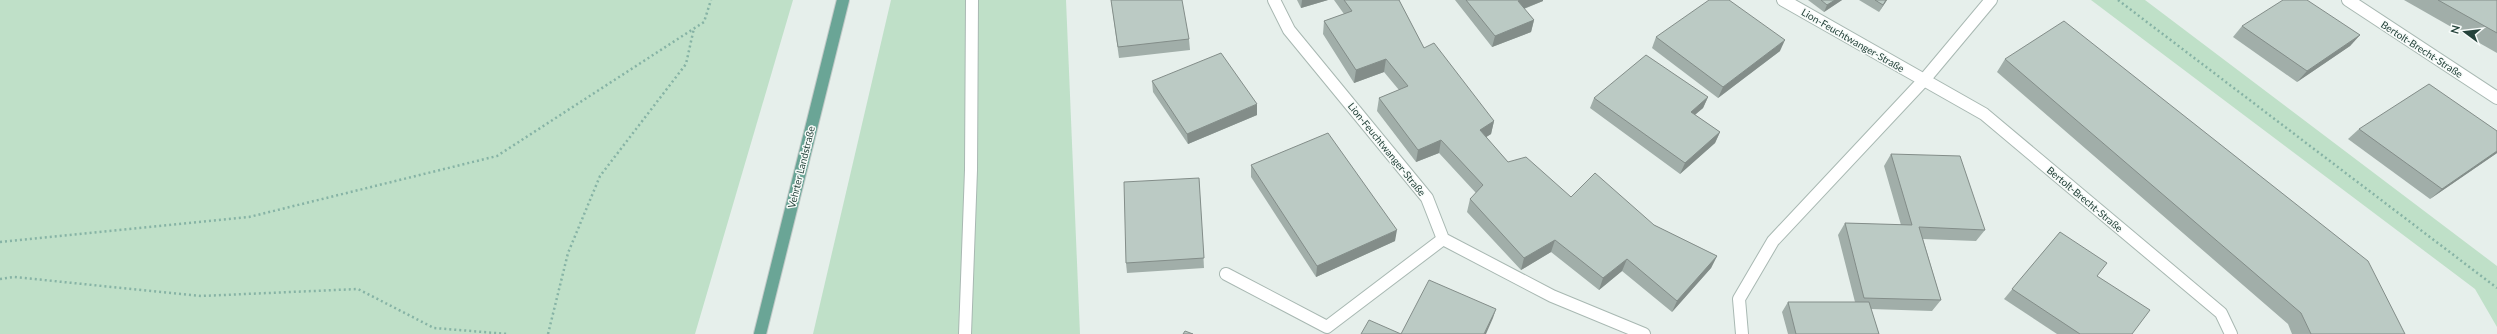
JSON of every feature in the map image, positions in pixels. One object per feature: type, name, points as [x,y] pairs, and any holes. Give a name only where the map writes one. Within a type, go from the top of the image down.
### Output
[{"type":"main road","name":"Vehrter Landstraße","points":[[760,334],[842,0]]},
{"type":"street","points":[[965,334],[971,170],[972,0]]},
{"type":"street","name":"Lion-Feuchtwanger-Straße","points":[[1274,0],[1289,30],[1427,198],[1443,239]]},
{"type":"street","name":"Lion-Feuchtwanger-Straße","points":[[1783,0],[1924,80]]},
{"type":"street","points":[[1742,334],[1739,298],[1773,241],[1924,80],[1990,0]]},
{"type":"street","name":"Bertolt-Brecht-Straße","points":[[2348,0],[2497,98]]},
{"type":"street","name":"Bertolt-Brecht-Straße","points":[[1924,80],[1984,114],[2221,313],[2231,334]]},
{"type":"street","points":[[1226,274],[1327,327],[1443,239],[1552,296],[1644,334]]},
{"type":"path","points":[[0,242],[249,217],[497,156],[704,22],[710,0]]},
{"type":"path","points":[[2118,0],[2497,288]]},
{"type":"path","points":[[548,334],[568,253],[600,176],[686,64],[694,28]]},
{"type":"path","points":[[0,279],[14,277],[201,296],[358,289],[434,328],[508,334]]},
{"type":"green space","points":[[0,0],[793,0],[695,334],[0,334]]},
{"type":"green space","points":[[891,0],[1066,0],[1080,334],[813,334]]},
{"type":"green space","points":[[2091,0],[2145,0],[2497,266],[2497,327],[2475,289]]},
{"type":"building","points":[[1111,0],[1182,0],[1189,39],[1118,47]]},
{"type":"building","points":[[1344,0],[1399,0],[1424,48],[1434,43],[1494,121],[1480,130],[1508,162],[1526,157],[1571,197],[1595,173],[1654,225],[1717,256],[1677,301],[1627,259],[1603,278],[1555,240],[1524,258],[1470,199],[1483,185],[1441,140],[1418,150],[1379,98],[1408,86],[1386,59],[1356,70],[1324,21],[1352,11]]},
{"type":"building","points":[[1466,0],[1520,0],[1518,1],[1534,20],[1495,36]]},
{"type":"building","points":[[1709,0],[1729,0],[1785,40],[1723,87],[1656,37]]},
{"type":"building","points":[[1821,0],[1835,0],[1827,5]]},
{"type":"building","points":[[1875,0],[1886,0],[1883,5]]},
{"type":"building","points":[[2283,0],[2307,0],[2360,35],[2307,71],[2242,26]]},
{"type":"building","points":[[2438,0],[2497,0],[2497,33]]},
{"type":"building","points":[[2064,21],[2368,261],[2405,334],[2311,334],[2301,313],[2005,59]]},
{"type":"building","points":[[1221,53],[1257,104],[1187,134],[1152,81]]},
{"type":"building","points":[[1646,55],[1708,97],[1691,112],[1720,132],[1685,163],[1594,98]]},
{"type":"building","points":[[2429,84],[2497,131],[2497,151],[2442,189],[2359,129]]},
{"type":"building","points":[[1328,133],[1397,230],[1317,266],[1251,165]]},
{"type":"building","points":[[1891,154],[1960,156],[1985,230],[1919,227],[1941,300],[1864,298],[1845,223],[1912,225]]},
{"type":"building","points":[[1199,178],[1204,258],[1126,263],[1124,182]]},
{"type":"building","points":[[2060,232],[2107,263],[2097,276],[2150,310],[2132,334],[2080,334],[2012,289]]},
{"type":"building","points":[[1429,280],[1496,309],[1484,334],[1401,334]]},
{"type":"building","points":[[1788,302],[1869,302],[1879,334],[1796,334]]},
{"type":"building","points":[[1369,320],[1401,334],[1361,334]]},
{"type":"building","points":[[1185,331],[1193,334],[1183,334]]}]
